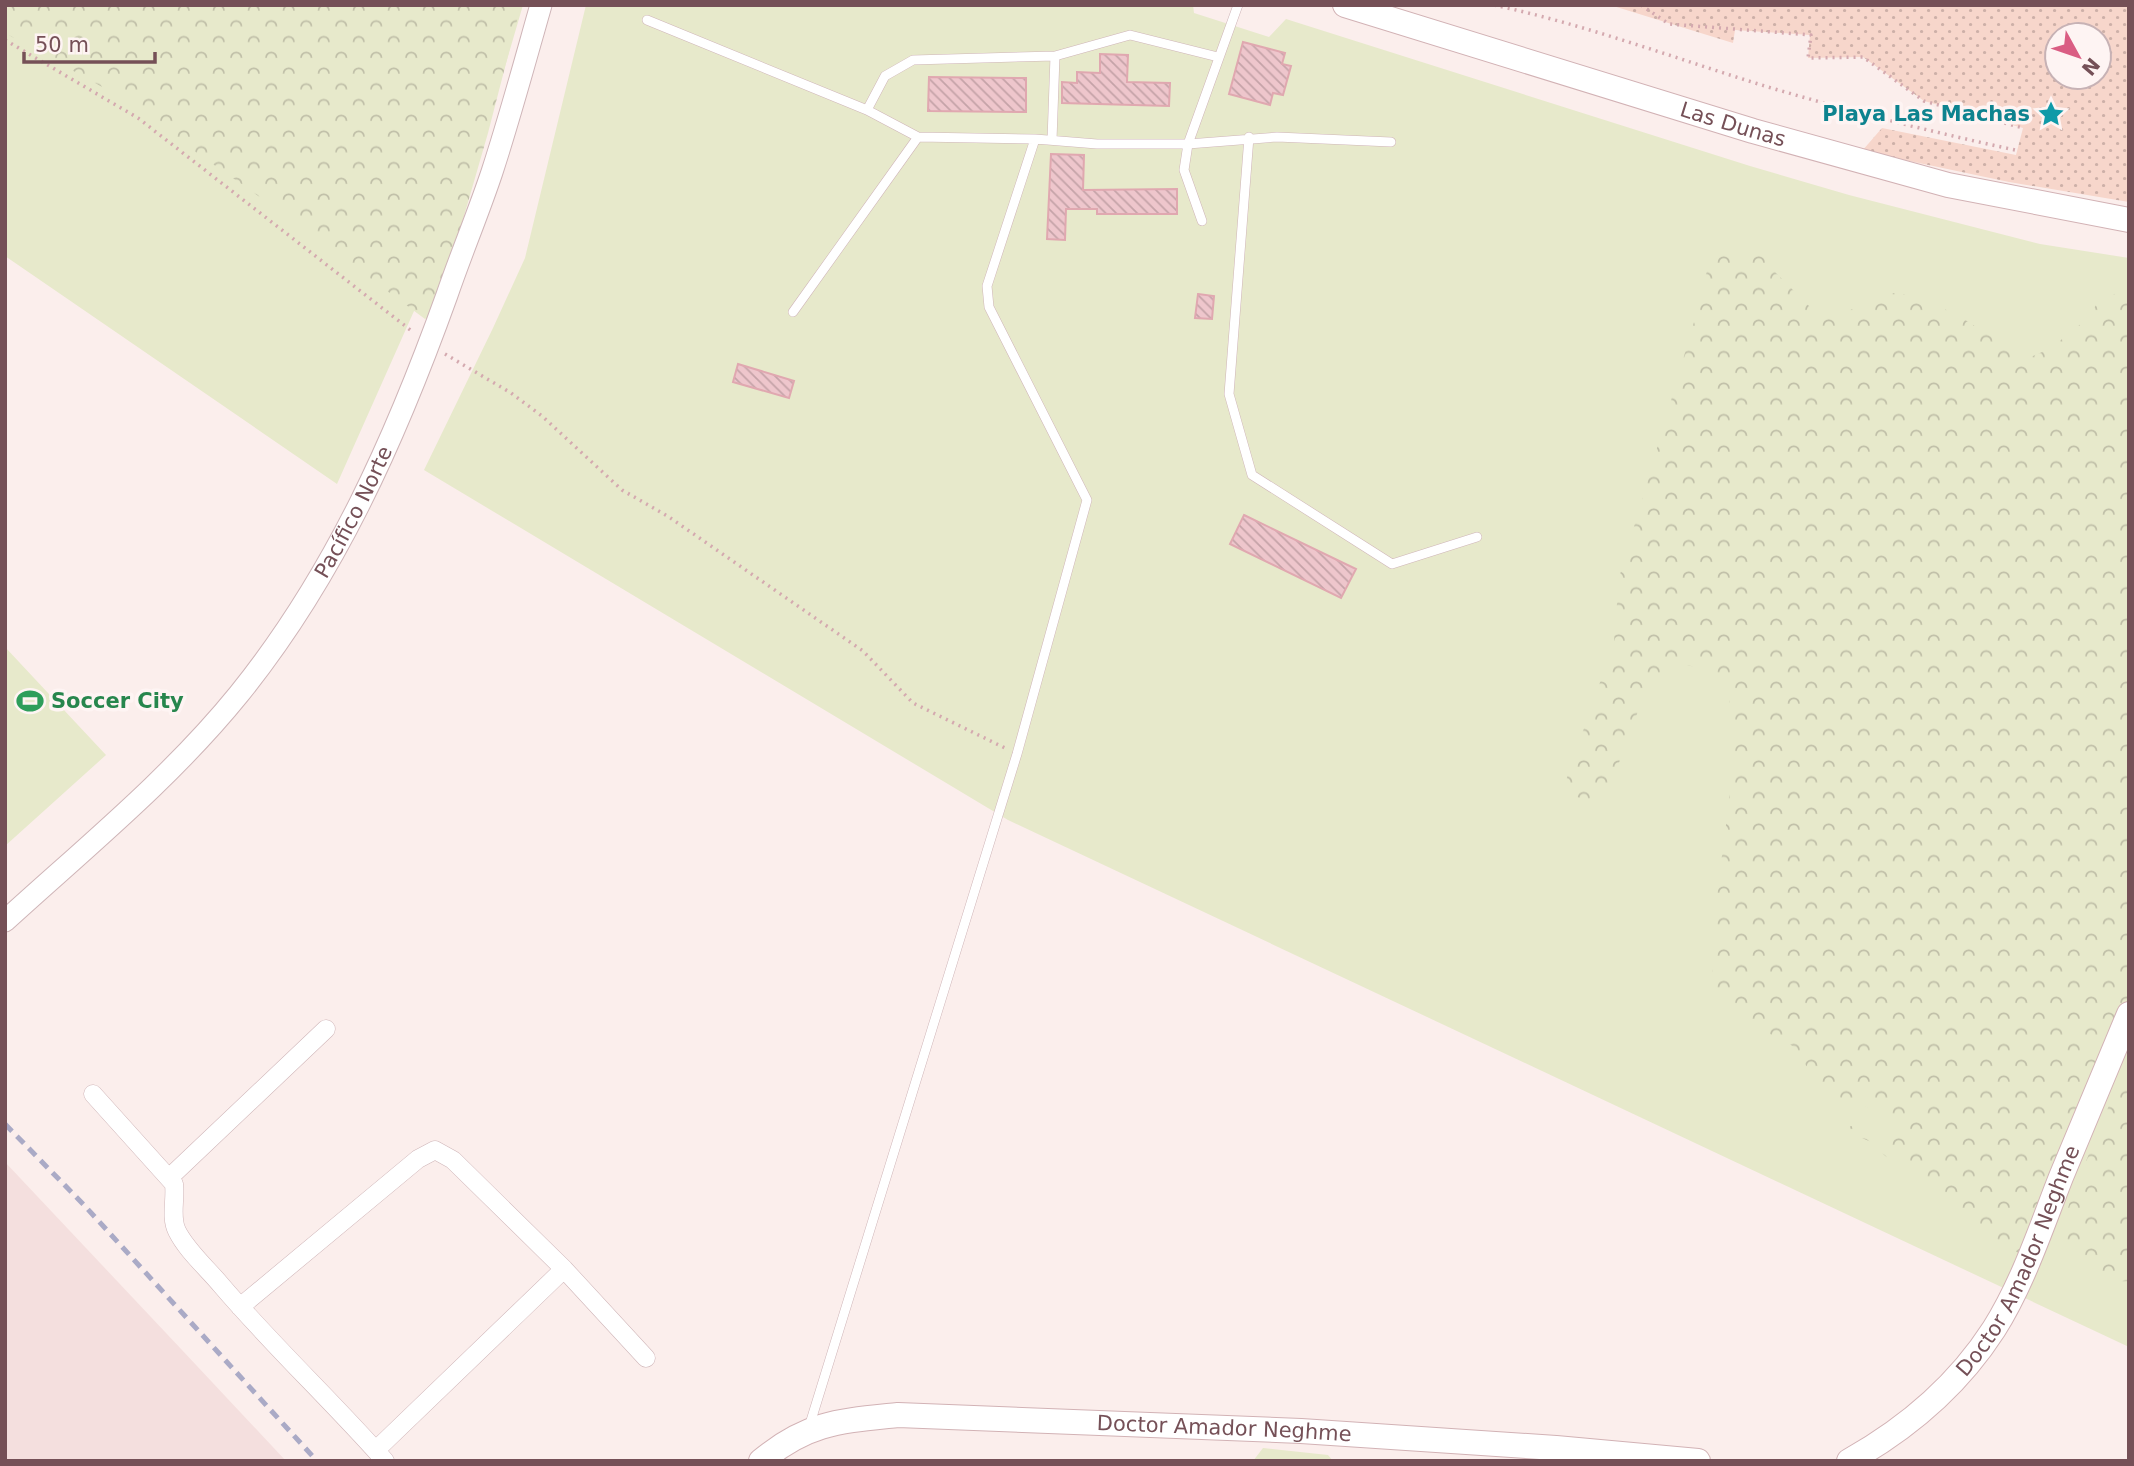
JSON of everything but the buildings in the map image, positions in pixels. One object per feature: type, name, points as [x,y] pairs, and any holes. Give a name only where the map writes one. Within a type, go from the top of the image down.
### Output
[{"type":"main road","name":"Las Dunas","points":[[1345,5],[1753,131],[1936,181],[2129,220]]},
{"type":"main road","name":"Doctor Amador Neghme","points":[[1849,1461],[1880,1444],[1924,1409],[1956,1379],[1995,1328],[2024,1271],[2129,1014]]},
{"type":"main road","name":"Doctor Amador Neghme","points":[[761,1461],[780,1445],[809,1429],[847,1420],[898,1415],[1301,1431],[1556,1448],[1698,1461]]},
{"type":"street","name":"Pacífico Norte","points":[[5,921],[118,819],[195,744],[239,694],[316,584],[363,500],[430,345],[491,174],[541,5]]},
{"type":"street","points":[[170,1177],[326,1029]]},
{"type":"street","points":[[93,1094],[170,1177],[176,1198],[173,1218],[177,1232],[240,1307],[381,1456],[564,1269]]},
{"type":"street","points":[[240,1307],[418,1159],[435,1150],[453,1160],[564,1269],[646,1358]]},
{"type":"lane","points":[[1202,221],[1184,170],[1188,144],[1238,5]]},
{"type":"lane","points":[[648,20],[867,110],[918,137],[1035,139],[1097,144],[1188,144],[1277,136],[1391,142]]},
{"type":"lane","points":[[867,110],[885,76],[913,60],[1055,56],[1130,36],[1218,57]]},
{"type":"lane","points":[[1052,140],[1055,56]]},
{"type":"lane","points":[[793,312],[918,137]]},
{"type":"lane","points":[[1249,137],[1229,394],[1252,475],[1392,564],[1477,537]]},
{"type":"lane","points":[[809,1429],[1017,754],[1087,500],[989,307],[987,286],[1035,139]]},
{"type":"path","points":[[1494,5],[1543,16],[1770,88],[1951,136],[2015,150]]},
{"type":"path","points":[[1641,5],[1669,24],[1811,35],[1808,58],[1863,57],[1924,101],[2023,128]]},
{"type":"path","points":[[5,40],[138,118],[430,345],[511,393],[542,416],[622,490],[668,517],[863,651],[913,703],[1017,754]]},
{"type":"shaded area","points":[[5,1162],[182,1350],[286,1461],[5,1461]]},
{"type":"green space","points":[[5,5],[523,5],[471,183],[337,484],[5,256]]},
{"type":"green space","points":[[5,5],[521,5],[488,133],[436,313],[425,319],[267,202],[104,88],[5,33]]},
{"type":"green space","points":[[586,5],[1193,5],[1194,13],[1269,37],[1286,19],[1849,195],[2040,244],[2129,258],[2129,1347],[1008,820],[424,470],[525,258]]},
{"type":"green space","points":[[1732,249],[1748,249],[1762,254],[1775,272],[1815,312],[1833,317],[1892,293],[1911,295],[1956,314],[2021,356],[2033,356],[2051,348],[2087,319],[2098,302],[2129,287],[2129,1000],[2025,1257],[2002,1243],[1869,1141],[1848,1128],[1851,1126],[1894,1134],[1897,1126],[1894,1122],[1857,1102],[1820,1092],[1812,1083],[1803,1058],[1794,1047],[1737,1018],[1718,1002],[1711,991],[1717,895],[1727,821],[1733,735],[1731,711],[1727,693],[1722,685],[1694,667],[1675,666],[1659,676],[1647,693],[1611,781],[1601,794],[1588,799],[1566,792],[1567,777],[1614,642],[1619,578],[1707,271],[1716,260]]},
{"type":"green space","name":"Soccer City","points":[[5,647],[106,755],[5,846]]},
{"type":"green space","points":[[2129,1060],[2129,1281],[2117,1281],[2105,1279],[2084,1268],[2070,1249],[2065,1225],[2074,1189]]},
{"type":"green space","points":[[1263,1448],[1328,1455],[1333,1461],[1253,1461]]},
{"type":"sand","name":"Playa Las Machas","points":[[1610,5],[2129,5],[2129,202],[2009,182],[1862,151],[1882,128],[2016,155],[2023,128],[1924,101],[1863,57],[1808,58],[1810,35],[1735,30],[1733,43]]},
{"type":"railway","points":[[5,1124],[84,1205],[317,1461]]},
{"type":"place","name":"Playa Las Machas","points":[[2051,114]]},
{"type":"place","name":"Soccer City","points":[[30,701]]}]
